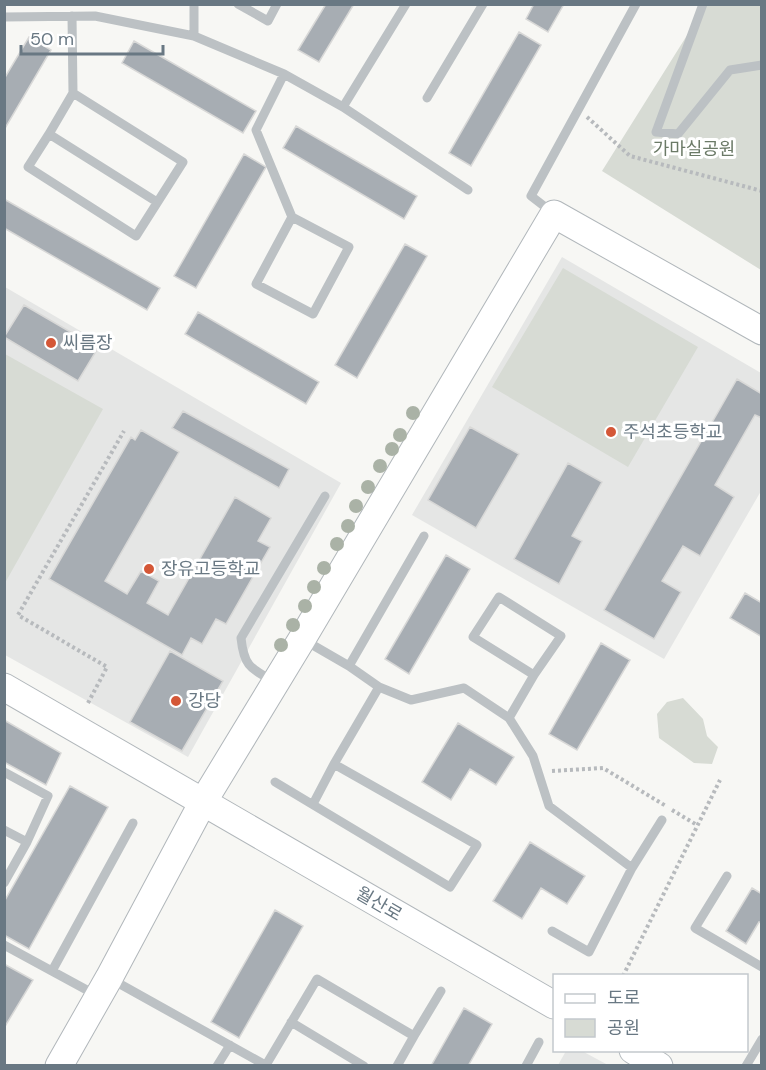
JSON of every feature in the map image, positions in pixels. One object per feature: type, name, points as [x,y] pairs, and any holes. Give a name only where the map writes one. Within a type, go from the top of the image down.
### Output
[{"type":"street","points":[[59,1065],[104,987],[202,802],[276,683],[554,214],[762,331]]},
{"type":"street","name":"월산로","points":[[4,687],[553,1004]]},
{"type":"street","points":[[636,1052],[659,1065]]},
{"type":"lane","points":[[95,4],[95,16]]},
{"type":"lane","points":[[194,4],[194,36]]},
{"type":"lane","points":[[238,4],[268,21],[277,4]]},
{"type":"lane","points":[[343,107],[406,4]]},
{"type":"lane","points":[[427,98],[483,4]]},
{"type":"lane","points":[[554,214],[531,196],[636,4]]},
{"type":"lane","points":[[703,4],[656,132],[678,134],[730,70],[762,65]]},
{"type":"lane","points":[[72,16],[73,93],[28,167],[136,236],[183,162],[73,93]]},
{"type":"lane","points":[[4,17],[95,16],[194,36],[284,74],[343,107],[468,190]]},
{"type":"lane","points":[[284,74],[256,130],[292,217],[349,247],[313,314],[256,284],[292,217]]},
{"type":"lane","points":[[49,134],[157,202]]},
{"type":"lane","points":[[276,683],[253,669],[243,656],[241,638],[325,496]]},
{"type":"lane","points":[[349,666],[424,536]]},
{"type":"lane","points":[[509,718],[534,675],[561,636],[499,597],[472,637],[534,675]]},
{"type":"lane","points":[[302,639],[349,666],[379,687],[411,700],[464,688],[509,718],[533,756],[549,806],[632,868]]},
{"type":"lane","points":[[313,804],[379,687]]},
{"type":"lane","points":[[275,782],[450,887],[477,845],[334,764]]},
{"type":"lane","points":[[4,772],[48,796],[27,842],[4,883]]},
{"type":"lane","points":[[552,931],[590,952],[632,868],[662,820]]},
{"type":"lane","points":[[52,970],[133,823]]},
{"type":"lane","points":[[4,831],[27,842]]},
{"type":"lane","points":[[727,876],[695,928],[762,967]]},
{"type":"lane","points":[[4,945],[52,970],[104,987],[230,1045],[266,1065],[317,979],[414,1036]]},
{"type":"lane","points":[[397,1065],[441,991]]},
{"type":"lane","points":[[291,1022],[364,1065]]},
{"type":"lane","points":[[746,1065],[762,1039]]},
{"type":"lane","points":[[526,1065],[539,1042]]},
{"type":"lane","points":[[217,1065],[230,1045]]},
{"type":"path","points":[[578,109],[630,156],[762,191]]},
{"type":"path","points":[[88,703],[107,667],[18,615],[124,431]]},
{"type":"path","points":[[551,771],[603,768],[697,825]]},
{"type":"path","points":[[623,974],[720,780]]},
{"type":"shaded area","name":"주석초등학교","points":[[562,257],[761,373],[761,491],[664,659],[412,515]]},
{"type":"shaded area","name":"장유고등학교","points":[[5,287],[341,483],[188,757],[5,655]]},
{"type":"shaded area","points":[[565,1052],[584,1052],[608,1065],[558,1065]]},
{"type":"green space","name":"가마실공원","points":[[706,5],[761,5],[761,270],[602,171]]},
{"type":"green space","points":[[563,268],[698,347],[628,467],[492,387]]},
{"type":"green space","points":[[5,354],[103,409],[5,583]]},
{"type":"green space","points":[[683,698],[703,719],[707,736],[718,747],[712,764],[694,763],[659,738],[657,714],[667,702]]},
{"type":"building","points":[[326,4],[354,4],[319,62],[298,50]]},
{"type":"building","points":[[534,4],[564,4],[548,32],[526,19]]},
{"type":"building","points":[[519,32],[541,45],[471,166],[449,153]]},
{"type":"building","points":[[29,37],[51,50],[4,130],[4,79]]},
{"type":"building","points":[[134,41],[256,111],[243,133],[122,63]]},
{"type":"building","points":[[296,126],[417,196],[404,219],[283,148]]},
{"type":"building","points":[[244,154],[266,167],[196,288],[174,276]]},
{"type":"building","points":[[4,199],[160,288],[147,310],[4,228]]},
{"type":"building","points":[[405,244],[427,256],[357,378],[335,365]]},
{"type":"building","name":"씨름장","points":[[24,305],[98,348],[78,381],[4,337]]},
{"type":"building","points":[[198,312],[319,382],[306,404],[185,334]]},
{"type":"building","points":[[737,379],[762,394],[762,418],[755,415],[715,485],[734,497],[700,556],[683,546],[662,581],[681,592],[654,639],[604,610]]},
{"type":"building","points":[[183,411],[289,469],[279,488],[172,428]]},
{"type":"building","points":[[470,427],[519,454],[476,528],[428,500]]},
{"type":"building","points":[[141,430],[179,452],[105,581],[127,594],[141,571],[159,581],[147,603],[168,615],[235,497],[271,518],[258,541],[270,547],[226,624],[216,619],[202,644],[191,638],[182,655],[49,579],[131,437],[135,440]]},
{"type":"building","points":[[568,463],[602,482],[572,536],[582,541],[559,584],[514,559]]},
{"type":"building","points":[[446,555],[470,569],[409,674],[385,659]]},
{"type":"building","points":[[745,593],[762,603],[762,637],[730,618]]},
{"type":"building","points":[[601,643],[630,660],[577,750],[549,734]]},
{"type":"building","name":"강당","points":[[170,651],[223,681],[182,751],[130,722]]},
{"type":"building","points":[[4,720],[61,753],[46,785],[4,762]]},
{"type":"building","points":[[458,723],[514,757],[496,785],[470,769],[451,800],[422,782]]},
{"type":"building","points":[[70,786],[108,807],[29,949],[4,935],[4,902]]},
{"type":"building","points":[[530,842],[585,876],[567,904],[541,888],[522,919],[493,901]]},
{"type":"building","points":[[752,888],[762,894],[762,923],[759,922],[746,944],[726,931]]},
{"type":"building","points":[[275,910],[303,926],[239,1038],[211,1022]]},
{"type":"building","points":[[4,964],[33,980],[4,1028]]},
{"type":"building","points":[[464,1008],[492,1024],[468,1066],[431,1066]]},
{"type":"place","name":"씨름장","points":[[51,343]]},
{"type":"place","name":"주석초등학교","points":[[611,432]]},
{"type":"place","name":"장유고등학교","points":[[149,569]]},
{"type":"place","name":"강당","points":[[176,701]]}]
